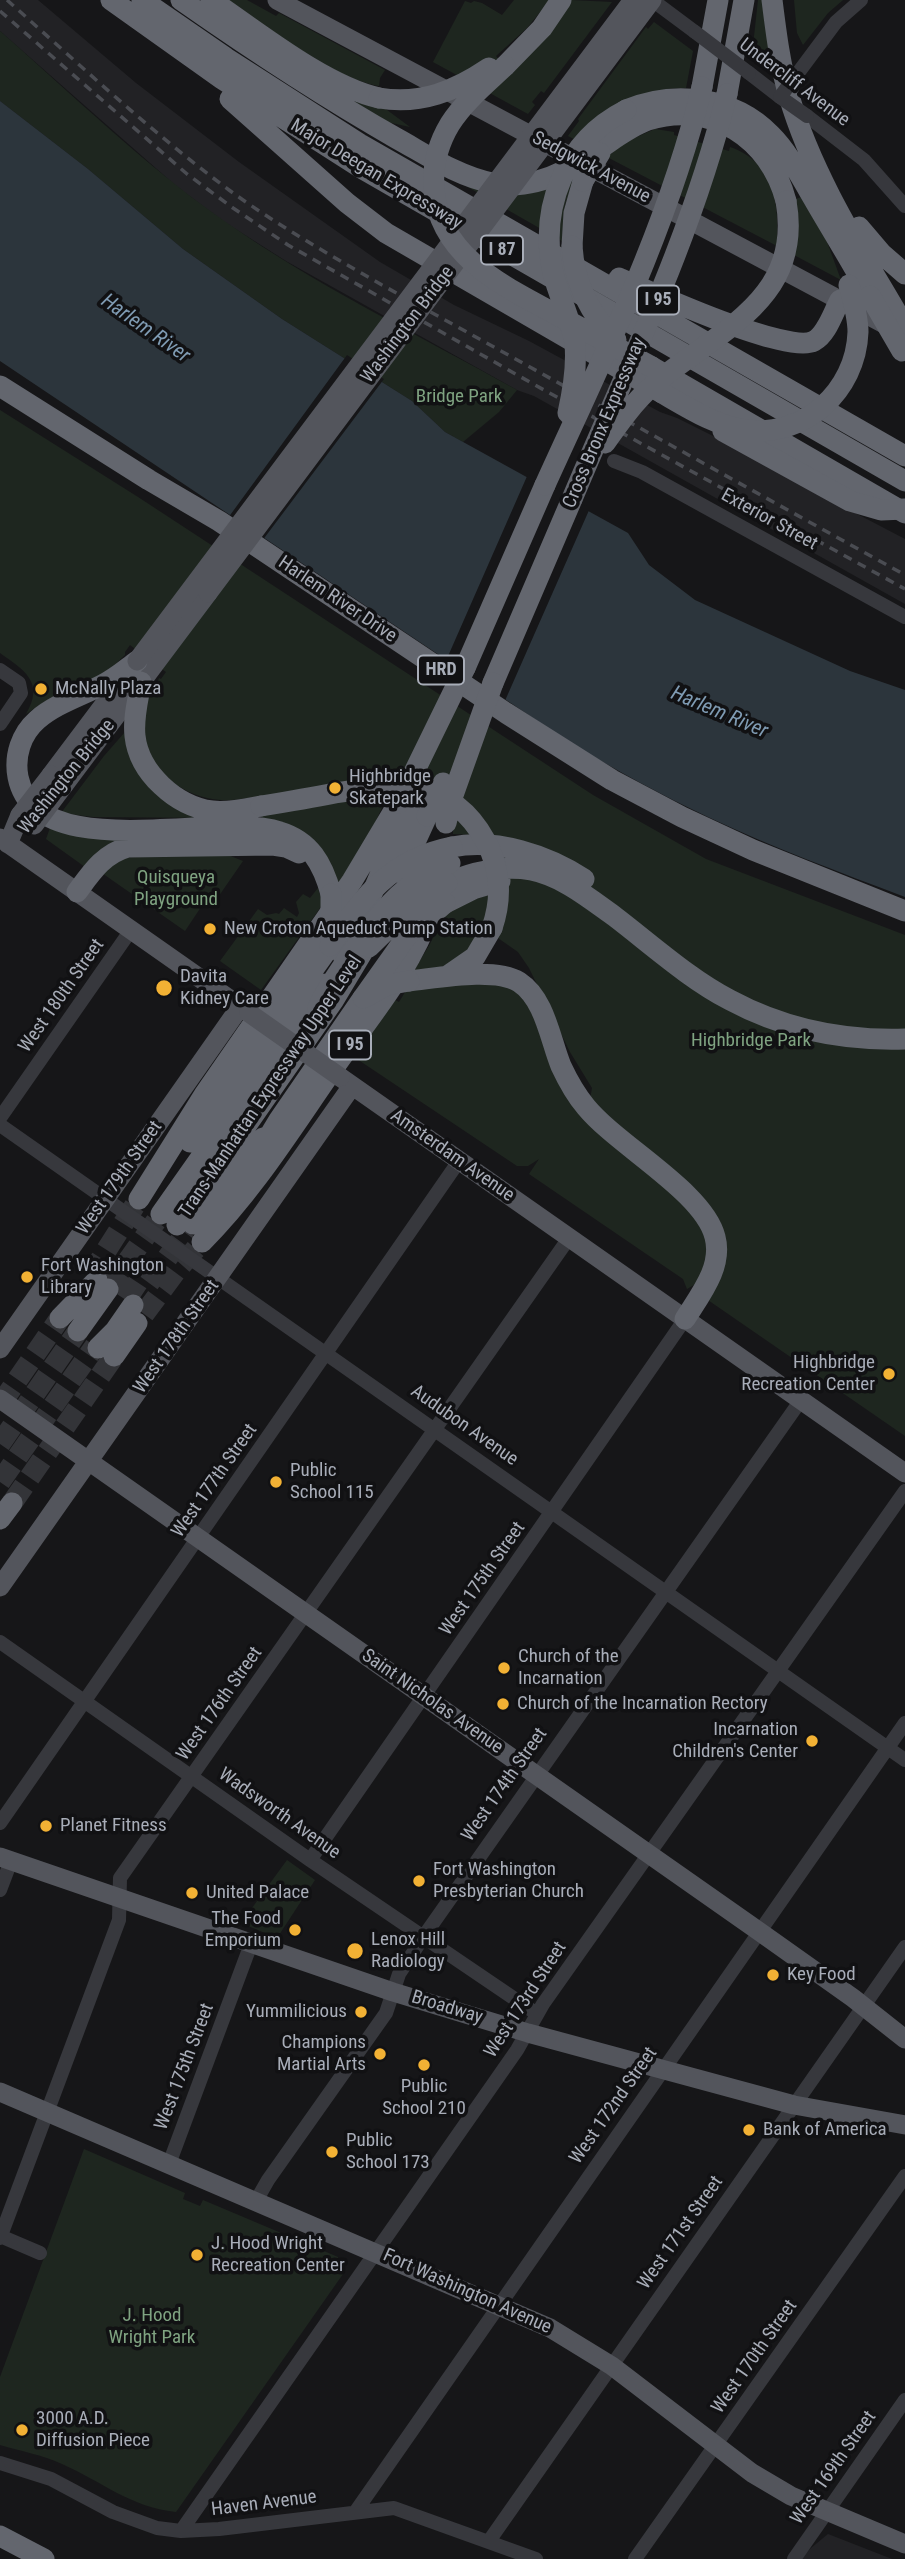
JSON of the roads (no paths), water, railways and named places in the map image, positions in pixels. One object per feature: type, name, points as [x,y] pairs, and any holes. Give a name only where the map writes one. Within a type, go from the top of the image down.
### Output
[{"type":"highway","points":[[92,0],[235,103],[386,233],[662,393],[700,414],[739,429],[776,430],[808,418],[825,405],[839,388],[854,355],[858,326],[844,293],[816,204]]},
{"type":"highway","name":"Major Deegan Expressway","points":[[111,0],[256,102],[361,168],[905,481]]},
{"type":"highway","name":"Major Deegan Expressway","points":[[142,0],[339,131],[905,456]]},
{"type":"highway","points":[[181,0],[329,98],[462,174],[491,183],[512,185],[537,181],[564,171],[644,122],[666,116],[699,116],[722,122],[742,134],[769,160],[786,201],[789,223],[782,265],[768,290],[742,319],[660,379],[638,400],[598,452],[572,499]]},
{"type":"highway","points":[[211,0],[330,78],[379,98],[408,100],[440,94],[502,63]]},
{"type":"highway","points":[[561,0],[542,28],[502,63],[449,125],[439,148],[434,173],[437,206],[444,227],[460,250],[486,273],[905,511]]},
{"type":"highway","name":"Cross Bronx Expressway","points":[[420,812],[465,668],[656,235],[683,158],[702,87],[718,0]]},
{"type":"highway","name":"Cross Bronx Expressway","points":[[493,683],[682,241],[703,183],[727,94],[744,0]]},
{"type":"highway","points":[[772,0],[793,110],[834,202],[900,318]]},
{"type":"highway","points":[[545,485],[565,429],[576,358],[573,334],[550,256],[554,194],[562,175],[583,143],[604,124],[626,110],[649,102],[679,98],[700,100],[734,109],[755,121],[778,142],[845,249],[870,296],[904,347]]},
{"type":"highway","points":[[598,152],[586,174],[575,206],[572,246],[576,274],[586,300],[603,327],[631,353],[652,367]]},
{"type":"highway","points":[[812,156],[857,224],[882,254],[905,274]]},
{"type":"highway","points":[[526,238],[670,300],[789,344],[802,345],[817,339],[844,293]]},
{"type":"highway","name":"Harlem River Drive","points":[[0,386],[219,521],[517,721],[612,780],[753,850],[905,911]]},
{"type":"highway","points":[[662,393],[733,438],[849,500],[881,510],[905,511]]},
{"type":"highway","name":"Harlem River Drive","points":[[0,402],[212,533],[597,788],[721,850],[905,925]]},
{"type":"highway","points":[[330,946],[332,909],[329,886],[318,860],[306,846],[274,830],[89,828],[52,821],[31,806],[20,785],[17,768],[19,749],[29,727],[45,713],[103,685],[143,671],[135,719],[135,742],[144,764],[155,779],[180,800],[198,808],[222,811],[386,785],[414,787],[441,796],[468,817],[489,848],[497,872],[499,891],[492,928],[475,957],[466,966],[444,978]]},
{"type":"highway","name":"Trans-Manhattan Expressway Upper Level","points":[[173,1222],[350,974],[374,930],[420,812],[493,683]]},
{"type":"highway","name":"I 95","points":[[173,1222],[204,1095],[359,871],[420,812]]},
{"type":"highway","name":"I 95","points":[[173,1222],[238,1201],[409,960],[423,932],[436,892],[420,812]]},
{"type":"highway","points":[[292,1044],[318,1007],[357,961],[395,921],[479,845],[506,866],[551,877],[581,892],[692,976],[741,1005],[789,1024],[819,1032],[868,1039],[905,1039]]},
{"type":"highway","points":[[77,892],[97,864],[107,856],[124,848],[140,846],[282,846],[305,857],[329,886]]},
{"type":"highway","points":[[173,1222],[211,1111],[241,1073],[360,901],[379,882],[413,860],[448,874],[472,889],[506,866],[534,855],[570,870],[707,972],[759,1000],[832,1022],[905,1026]]},
{"type":"highway","points":[[173,1222],[279,1120],[448,874]]},
{"type":"highway","points":[[363,998],[387,985],[409,981],[496,975],[512,978],[527,989],[540,1007],[564,1072],[581,1100],[612,1134],[676,1185],[704,1213],[716,1239],[716,1262],[685,1319]]},
{"type":"highway","points":[[60,1318],[98,1281],[78,1331]]},
{"type":"highway","points":[[103,1350],[134,1306]]},
{"type":"highway","points":[[0,2536],[44,2559]]},
{"type":"main road","name":"Sedgwick Avenue","points":[[277,0],[844,293],[904,347]]},
{"type":"main road","name":"Washington Bridge","points":[[3,846],[27,820],[143,671],[645,3]]},
{"type":"main road","name":"Amsterdam Avenue","points":[[3,846],[77,892],[905,1473]]},
{"type":"main road","name":"West 179th Street","points":[[0,1349],[244,1010]]},
{"type":"main road","name":"West 178th Street","points":[[0,1587],[219,1277],[346,1081]]},
{"type":"main road","name":"Saint Nicholas Avenue","points":[[0,1399],[650,1854],[864,2006],[905,2039]]},
{"type":"main road","name":"Broadway","points":[[5,1859],[393,1992],[528,2033],[794,2105],[905,2125]]},
{"type":"main road","name":"Saint Nicholas Avenue","points":[[864,2006],[905,2029]]},
{"type":"main road","name":"Fort Washington Avenue","points":[[0,2092],[550,2328],[612,2365],[776,2489],[905,2544]]},
{"type":"street","points":[[780,97],[836,22],[862,0]]},
{"type":"street","name":"Undercliff Avenue","points":[[645,3],[695,32],[807,116],[867,163],[905,206]]},
{"type":"street","name":"Exterior Street","points":[[614,461],[642,472],[905,617]]},
{"type":"street","points":[[0,670],[19,684],[21,693],[0,724]]},
{"type":"street","name":"West 180th Street","points":[[0,1118],[131,930]]},
{"type":"street","name":"Audubon Avenue","points":[[0,1125],[905,1760]]},
{"type":"street","name":"West 177th Street","points":[[0,1822],[459,1161]]},
{"type":"street","name":"West 176th Street","points":[[0,2237],[119,1920],[120,1878],[569,1238]]},
{"type":"street","name":"West 175th Street","points":[[310,1860],[685,1319]]},
{"type":"street","name":"West 174th Street","points":[[256,2201],[386,2012],[399,1974],[424,1936],[801,1400]]},
{"type":"street","name":"West 173rd Street","points":[[181,2531],[528,2033],[537,2014],[905,1491]]},
{"type":"street","name":"Wadsworth Avenue","points":[[0,1642],[310,1860],[537,2014]]},
{"type":"street","name":"West 172nd Street","points":[[356,2511],[905,1723]]},
{"type":"street","points":[[0,1890],[5,1859]]},
{"type":"street","name":"West 175th Street","points":[[169,2164],[251,1944]]},
{"type":"street","name":"West 171st Street","points":[[489,2541],[905,1947]]},
{"type":"street","name":"West 170th Street","points":[[635,2559],[905,2176]]},
{"type":"street","points":[[0,2237],[40,2253]]},
{"type":"street","name":"West 169th Street","points":[[794,2559],[905,2400]]},
{"type":"street","name":"Haven Avenue","points":[[0,2463],[51,2479],[141,2524],[181,2531],[219,2529],[394,2508],[536,2559]]},
{"type":"water","name":"Harlem River","points":[[0,101],[88,169],[183,249],[282,319],[412,401],[445,432],[628,533],[649,565],[695,600],[850,671],[905,690],[905,897],[781,849],[708,817],[572,744],[0,361]]},
{"type":"tunnel","points":[[90,1276],[139,1199]]},
{"type":"tunnel","points":[[108,1289],[161,1214]]},
{"type":"tunnel","points":[[149,1283],[187,1231]]},
{"type":"tunnel","points":[[144,1314],[202,1242]]},
{"type":"tunnel","points":[[126,1300],[150,1264]]},
{"type":"tunnel","points":[[0,1405],[60,1318]]},
{"type":"tunnel","points":[[0,1444],[78,1331]]},
{"type":"tunnel","points":[[0,1482],[95,1346]]},
{"type":"tunnel","points":[[12,1503],[114,1356]]},
{"type":"railway","points":[[7,0],[172,145],[229,190],[285,228],[382,285],[905,575]]},
{"type":"railway","points":[[0,11],[187,174],[288,245],[905,589]]},
{"type":"place","name":"McNally Plaza","points":[[41,689]]},
{"type":"place","name":"Highbridge Skatepark","points":[[335,788]]},
{"type":"place","name":"New Croton Aqueduct Pump Station","points":[[210,929]]},
{"type":"place","name":"Davita Kidney Care","points":[[164,988]]},
{"type":"place","name":"Fort Washington Library","points":[[27,1277]]},
{"type":"place","name":"Highbridge Recreation Center","points":[[889,1374]]},
{"type":"place","name":"Public School 115","points":[[276,1482]]},
{"type":"place","name":"Church of the Incarnation","points":[[504,1668]]},
{"type":"place","name":"Church of the Incarnation Rectory","points":[[503,1704]]},
{"type":"place","name":"Incarnation Children's Center","points":[[812,1741]]},
{"type":"place","name":"Planet Fitness","points":[[46,1826]]},
{"type":"place","name":"Fort Washington Presbyterian Church","points":[[419,1881]]},
{"type":"place","name":"United Palace","points":[[192,1893]]},
{"type":"place","name":"The Food Emporium","points":[[295,1930]]},
{"type":"place","name":"Lenox Hill Radiology","points":[[355,1951]]},
{"type":"place","name":"Key Food","points":[[773,1975]]},
{"type":"place","name":"Yummilicious","points":[[361,2012]]},
{"type":"place","name":"Champions Martial Arts","points":[[380,2054]]},
{"type":"place","name":"Public School 210","points":[[424,2065]]},
{"type":"place","name":"Bank of America","points":[[749,2130]]},
{"type":"place","name":"Public School 173","points":[[332,2152]]},
{"type":"place","name":"J. Hood Wright Recreation Center","points":[[197,2255]]},
{"type":"place","name":"3000 A.D. Diffusion Piece","points":[[22,2430]]},
{"type":"park label","name":"Bridge Park","points":[[459,397]]},
{"type":"park label","name":"Quisqueya Playground","points":[[176,889]]},
{"type":"park label","name":"Highbridge Park","points":[[751,1041]]},
{"type":"park label","name":"J. Hood Wright Park","points":[[152,2327]]}]
